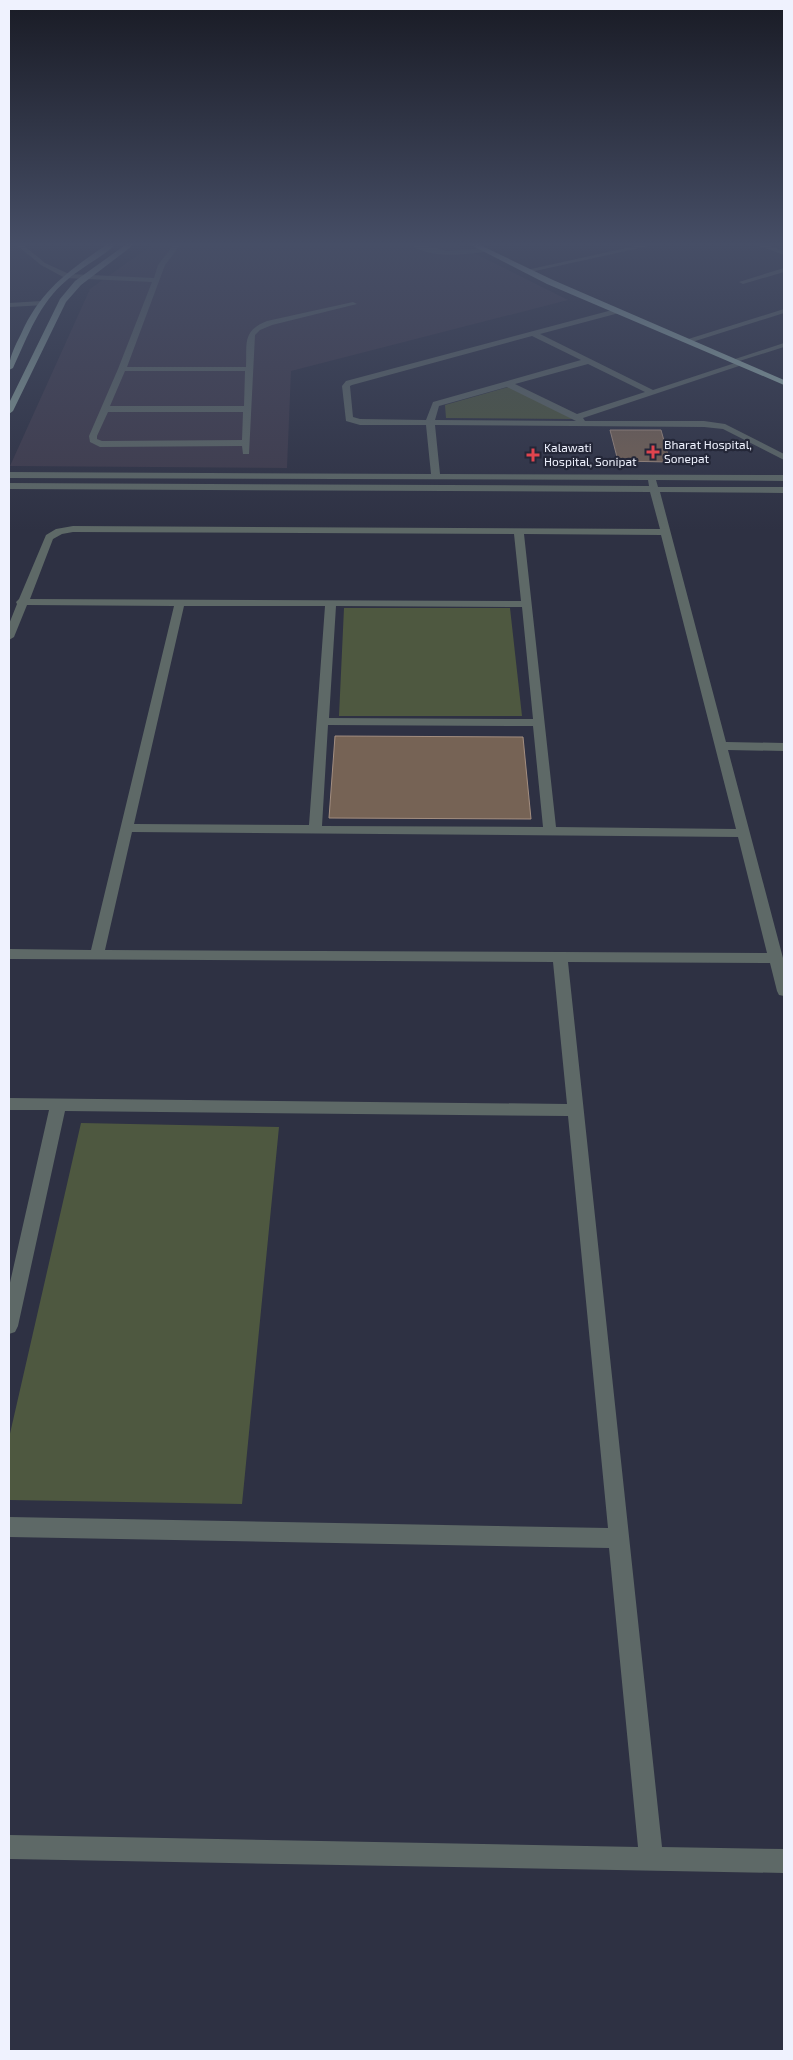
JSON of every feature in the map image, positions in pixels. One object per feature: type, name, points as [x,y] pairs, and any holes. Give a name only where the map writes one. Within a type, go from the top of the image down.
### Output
[{"type":"highway","points":[[682,339],[784,382]]},
{"type":"main road","points":[[9,368],[11,357],[21,339]]},
{"type":"main road","points":[[9,411],[44,339]]},
{"type":"street","points":[[133,339],[93,436],[93,440],[100,444],[246,448],[251,339]]},
{"type":"street","points":[[509,339],[354,381],[346,386],[349,419],[353,422],[715,425],[725,427],[784,457]]},
{"type":"street","points":[[544,339],[653,393]]},
{"type":"street","points":[[686,341],[692,339]]},
{"type":"street","points":[[576,417],[653,393],[784,345]]},
{"type":"street","points":[[436,477],[430,422],[432,410],[436,404],[588,361]]},
{"type":"street","points":[[122,369],[250,369]]},
{"type":"street","points":[[508,384],[576,417],[586,424]]},
{"type":"street","points":[[105,409],[248,409]]},
{"type":"street","points":[[9,475],[436,477],[652,483],[784,490]]},
{"type":"street","points":[[9,486],[652,483],[784,478]]},
{"type":"street","points":[[652,483],[784,991]]},
{"type":"street","points":[[9,637],[21,602],[49,537],[59,531],[93,529],[665,532]]},
{"type":"street","points":[[519,532],[550,831]]},
{"type":"street","points":[[21,602],[527,604]]},
{"type":"street","points":[[97,955],[180,602]]},
{"type":"street","points":[[315,830],[331,603]]},
{"type":"street","points":[[322,721],[539,723]]},
{"type":"street","points":[[721,746],[784,747]]},
{"type":"street","points":[[126,828],[743,833]]},
{"type":"street","points":[[9,954],[776,958]]},
{"type":"street","points":[[560,957],[651,1859]]},
{"type":"street","points":[[9,1104],[575,1110]]},
{"type":"street","points":[[9,1326],[58,1105]]},
{"type":"street","points":[[9,1527],[619,1538]]},
{"type":"street","points":[[9,1847],[784,1861]]},
{"type":"shaded area","points":[[67,339],[415,339],[291,371],[287,468],[10,466]]},
{"type":"green space","points":[[512,386],[573,419],[446,418],[445,405]]},
{"type":"green space","points":[[344,608],[510,608],[522,716],[339,716]]},
{"type":"green space","points":[[81,1123],[279,1127],[242,1504],[9,1500],[9,1438]]},
{"type":"building","points":[[610,430],[661,430],[670,462],[618,461]]},
{"type":"building","points":[[335,736],[523,737],[531,819],[329,818]]},
{"type":"place","name":"Bharat Hospital, Sonepat","points":[[653,452]]},
{"type":"place","name":"Kalawati Hospital, Sonipat","points":[[533,455]]}]
